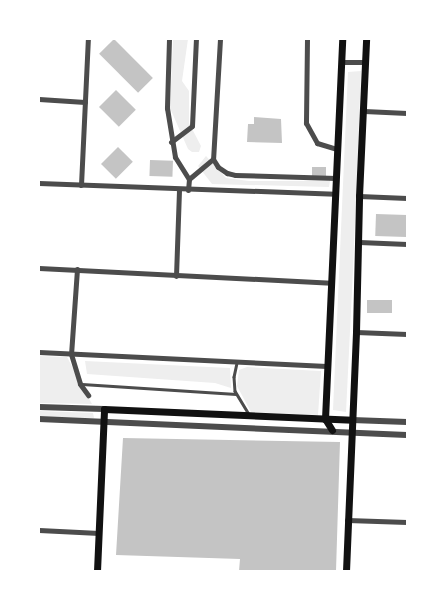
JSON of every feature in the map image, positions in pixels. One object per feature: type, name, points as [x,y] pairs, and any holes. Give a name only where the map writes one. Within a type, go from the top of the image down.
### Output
[{"type":"main road","points":[[332,430],[325,419],[342,39]]},
{"type":"main road","points":[[346,571],[359,242],[358,196],[364,112],[366,39]]},
{"type":"main road","points":[[97,571],[104,409],[352,420]]},
{"type":"street","points":[[81,185],[88,39]]},
{"type":"street","points":[[169,39],[166,108],[175,157],[189,179],[188,190]]},
{"type":"street","points":[[171,142],[192,126],[196,39]]},
{"type":"street","points":[[220,39],[213,159],[224,172],[235,175],[336,178]]},
{"type":"street","points":[[307,39],[306,123],[317,143],[337,148]]},
{"type":"street","points":[[342,62],[365,62]]},
{"type":"street","points":[[39,99],[85,102]]},
{"type":"street","points":[[364,112],[407,113]]},
{"type":"street","points":[[189,179],[213,159]]},
{"type":"street","points":[[39,184],[335,194]]},
{"type":"street","points":[[176,276],[179,190]]},
{"type":"street","points":[[358,196],[407,198]]},
{"type":"street","points":[[359,242],[407,244]]},
{"type":"street","points":[[39,268],[331,283]]},
{"type":"street","points":[[77,269],[71,354],[80,384],[88,395]]},
{"type":"street","points":[[356,332],[407,334]]},
{"type":"street","points":[[39,352],[327,366]]},
{"type":"street","points":[[39,407],[104,409]]},
{"type":"street","points":[[39,419],[332,430],[407,435]]},
{"type":"street","points":[[352,420],[407,422]]},
{"type":"street","points":[[347,520],[407,522]]},
{"type":"street","points":[[39,530],[99,532]]},
{"type":"lane","points":[[238,361],[234,377],[236,394],[249,415]]},
{"type":"lane","points":[[80,384],[236,394]]},
{"type":"shaded area","points":[[173,39],[188,39],[182,81],[189,91],[189,123],[201,146],[199,152],[192,152],[188,149],[170,108]]},
{"type":"shaded area","points":[[361,71],[346,412],[333,410],[348,72]]},
{"type":"shaded area","points":[[206,156],[226,178],[249,181],[330,181],[329,187],[212,184],[198,166]]},
{"type":"shaded area","points":[[39,356],[67,357],[92,404],[39,403]]},
{"type":"shaded area","points":[[85,361],[230,368],[231,388],[215,383],[87,374]]},
{"type":"shaded area","points":[[247,367],[321,371],[318,415],[251,412],[237,386],[239,370]]},
{"type":"shaded area","points":[[39,411],[93,413],[94,418],[39,417]]},
{"type":"building","points":[[114,39],[153,78],[138,93],[99,54]]},
{"type":"building","points":[[116,90],[136,110],[119,127],[99,107]]},
{"type":"building","points":[[254,117],[281,119],[282,143],[247,142],[248,124],[254,124]]},
{"type":"building","points":[[118,147],[133,162],[116,179],[101,164]]},
{"type":"building","points":[[150,160],[173,161],[172,177],[149,176]]},
{"type":"building","points":[[312,167],[326,167],[326,176],[312,176]]},
{"type":"building","points":[[376,214],[407,215],[406,237],[375,236]]},
{"type":"building","points":[[367,300],[392,300],[392,313],[367,313]]},
{"type":"building","points":[[123,438],[340,442],[336,571],[239,571],[240,559],[116,555]]}]
